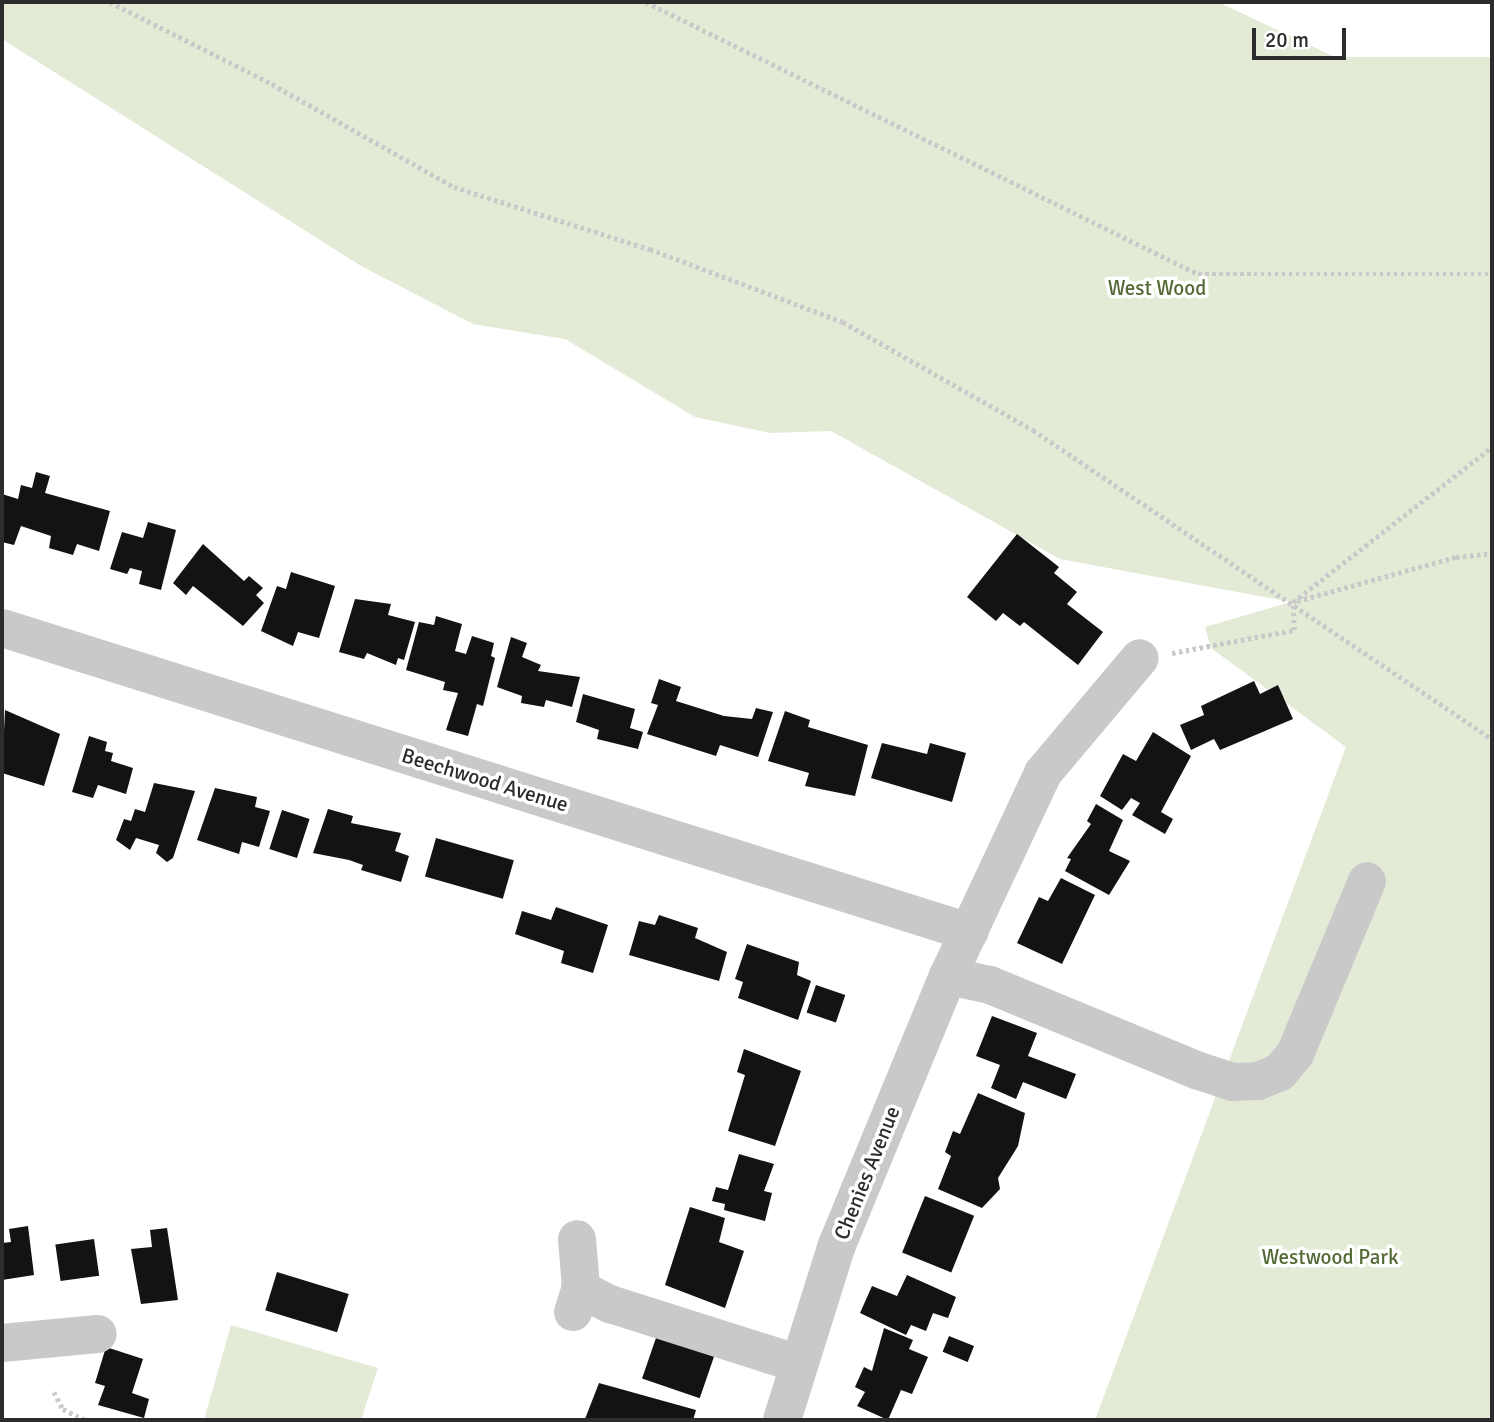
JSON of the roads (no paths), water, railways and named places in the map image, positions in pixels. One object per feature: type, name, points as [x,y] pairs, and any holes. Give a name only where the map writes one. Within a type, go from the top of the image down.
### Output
[{"type":"street","name":"Beechwood Avenue","points":[[2,628],[969,932]]},
{"type":"street","name":"Chenies Avenue","points":[[782,1420],[837,1245],[948,976],[1043,773],[1140,658]]},
{"type":"street","points":[[948,976],[990,985],[1233,1083],[1258,1082],[1280,1072],[1295,1054],[1367,881]]},
{"type":"street","points":[[577,1239],[576,1302],[610,1304],[799,1364]]},
{"type":"street","points":[[2,1343],[98,1334]]},
{"type":"park label","name":"West Wood","points":[[1157,288]]},
{"type":"park label","name":"Westwood Park","points":[[1330,1257]]}]
